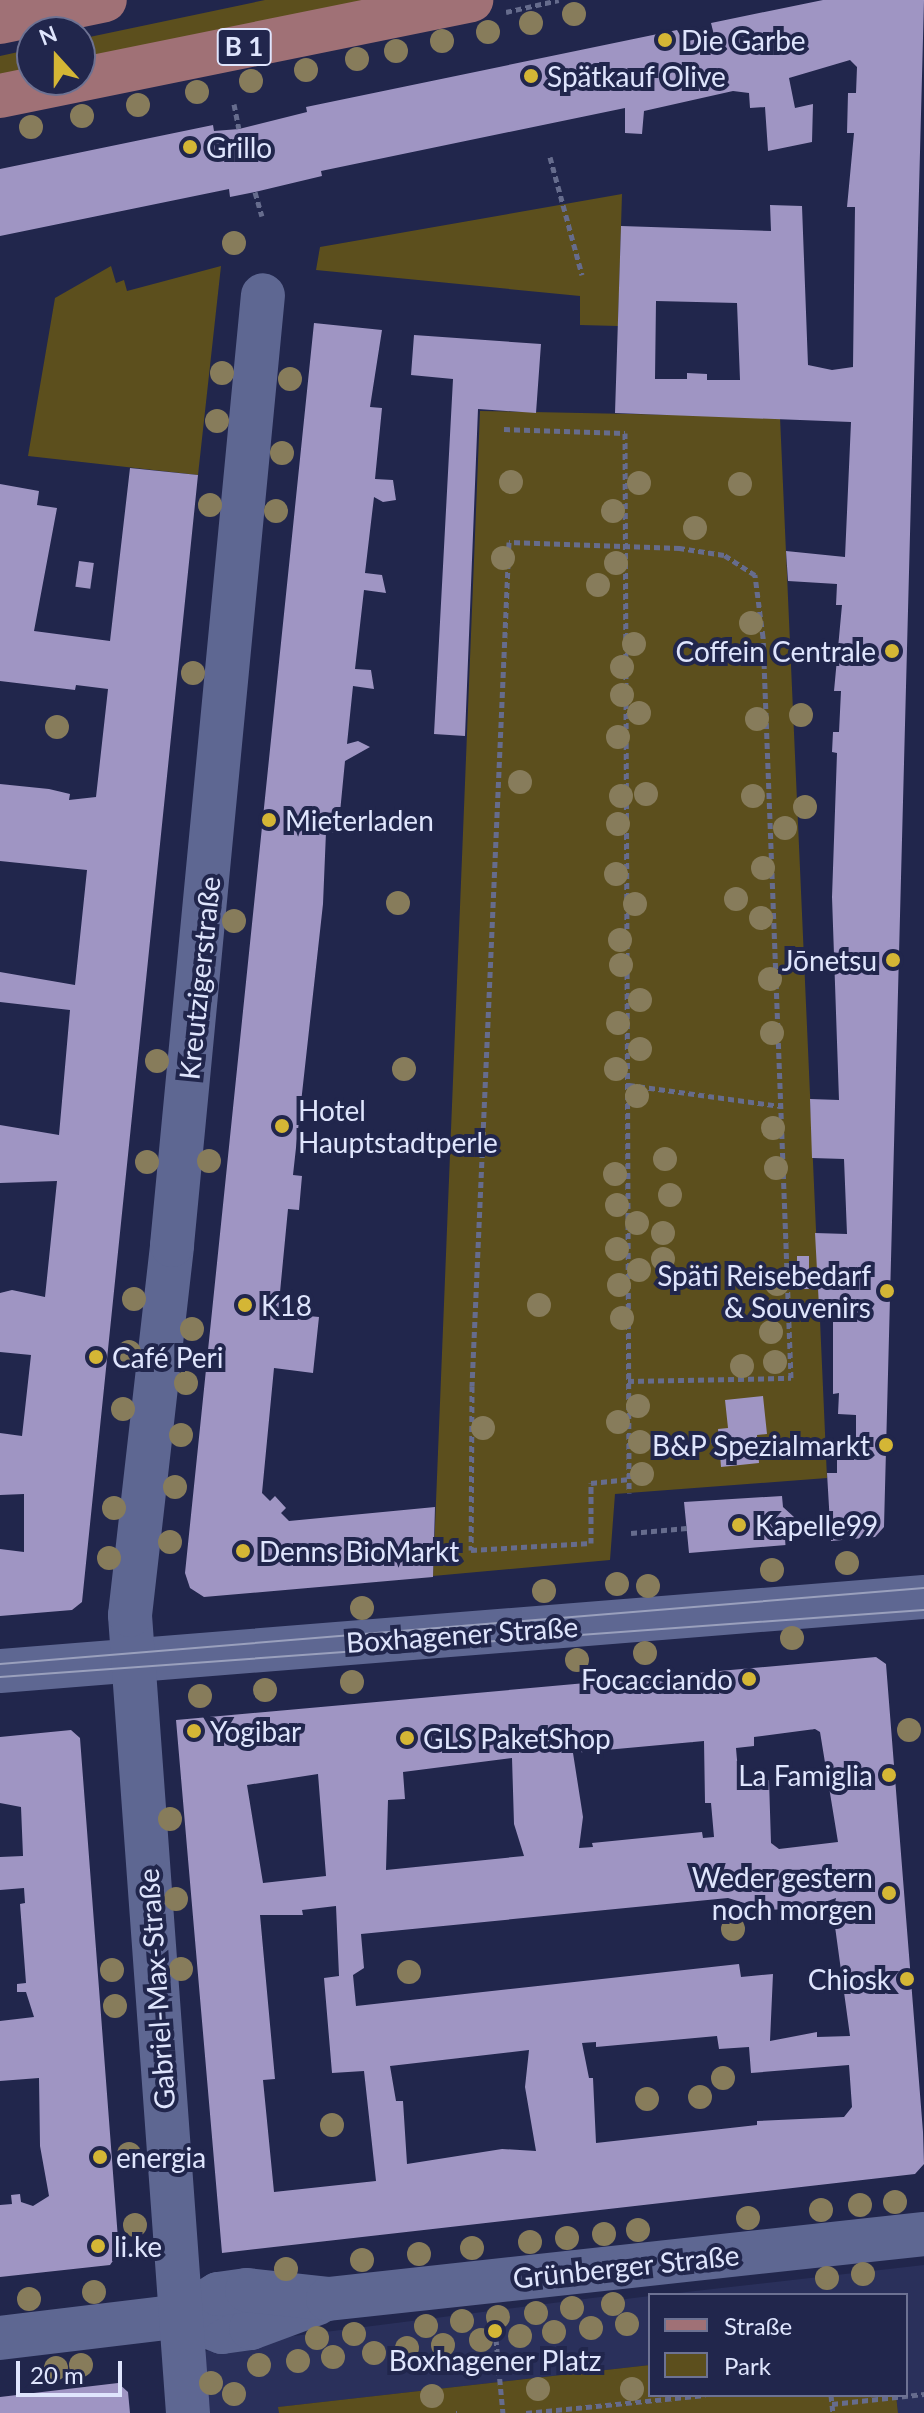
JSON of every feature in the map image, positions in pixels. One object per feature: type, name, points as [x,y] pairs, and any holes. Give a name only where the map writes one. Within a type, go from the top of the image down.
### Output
[{"type":"main road","points":[[0,22],[105,0]]},
{"type":"main road","name":"B 1","points":[[0,96],[471,0]]},
{"type":"street","name":"Kreutzigerstraße","points":[[132,1660],[130,1615],[172,1245],[263,295]]},
{"type":"street","name":"Boxhagener Straße","points":[[0,1671],[924,1597]]},
{"type":"street","name":"Gabriel-Max-Straße","points":[[132,1660],[188,2413]]},
{"type":"street","name":"Grünberger Straße","points":[[0,2338],[181,2316],[218,2294],[247,2290],[328,2299],[924,2234]]},
{"type":"path","points":[[234,104],[239,129]]},
{"type":"path","points":[[550,157],[582,275]]},
{"type":"path","points":[[255,192],[262,216]]},
{"type":"path","points":[[504,429],[625,433],[628,544],[629,1493]]},
{"type":"path","points":[[628,1381],[791,1378],[763,637],[755,575],[724,555],[628,544],[509,542],[473,1370],[471,1550],[591,1543],[591,1483],[630,1479]]},
{"type":"path","points":[[629,1085],[780,1106]]},
{"type":"path","points":[[631,1443],[719,1441]]},
{"type":"path","points":[[631,1533],[687,1528]]},
{"type":"path","points":[[495,2329],[503,2413]]},
{"type":"path","points":[[526,2413],[685,2397]]},
{"type":"path","points":[[831,2397],[833,2413]]},
{"type":"path","points":[[832,2404],[896,2397]]},
{"type":"shaded area","points":[[924,2265],[924,2413],[898,2413],[896,2397],[908,2397],[908,2293],[678,2293]]},
{"type":"shaded area","points":[[616,2295],[618,2300],[648,2296],[648,2365],[279,2407],[279,2413],[210,2413],[205,2352],[214,2346]]},
{"type":"green space","points":[[265,0],[379,0],[96,57],[96,36]]},
{"type":"green space","points":[[16,52],[16,72],[0,76],[0,56]]},
{"type":"green space","points":[[622,194],[618,326],[580,325],[580,296],[316,270],[320,247]]},
{"type":"green space","points":[[111,266],[116,283],[124,280],[127,291],[221,266],[198,475],[28,456],[55,298]]},
{"type":"green space","points":[[480,411],[780,417],[827,1478],[615,1494],[610,1560],[433,1576]]},
{"type":"green space","points":[[648,2365],[648,2397],[896,2397],[898,2413],[279,2413],[278,2407]]},
{"type":"building","points":[[823,0],[924,0],[884,1527],[875,1537],[831,1541],[827,1473],[837,1473],[837,1450],[856,1450],[856,1415],[838,1414],[839,1393],[833,1394],[833,1307],[819,1307],[815,1233],[847,1234],[844,1159],[812,1158],[810,1099],[839,1100],[832,897],[837,753],[832,752],[833,732],[839,732],[841,691],[834,691],[842,605],[836,605],[837,584],[788,581],[786,551],[845,557],[851,422],[615,413],[621,226],[771,231],[770,205],[802,206],[808,365],[832,370],[853,367],[855,207],[847,207],[854,133],[847,133],[848,93],[856,93],[857,67],[850,60],[789,78],[795,108],[813,104],[812,142],[768,151],[765,107],[750,108],[749,93],[733,91],[644,111],[642,134],[625,133],[625,108],[321,171],[322,176],[255,192],[230,197],[229,189],[0,236],[0,169],[213,125],[214,131],[239,129],[307,112],[306,107],[677,30],[684,42],[714,35],[711,23]],"holes":[[[656,301],[737,303],[740,380],[707,380],[707,374],[687,373],[687,379],[655,379]]]},
{"type":"building","points":[[314,323],[382,330],[370,407],[382,408],[375,479],[393,480],[396,500],[383,502],[374,497],[365,573],[382,575],[386,593],[364,590],[355,669],[371,670],[374,689],[353,686],[347,744],[358,741],[370,747],[345,761],[338,833],[326,832],[323,904],[293,1175],[302,1176],[299,1210],[288,1209],[278,1313],[319,1317],[313,1373],[274,1368],[262,1493],[270,1501],[275,1496],[286,1508],[281,1513],[289,1521],[435,1507],[433,1577],[204,1597],[190,1588],[185,1573]]},
{"type":"building","points":[[414,335],[541,344],[536,413],[478,409],[465,736],[434,734],[453,379],[411,375]]},
{"type":"building","points":[[130,468],[198,475],[82,1602],[72,1610],[0,1616],[0,1549],[24,1552],[24,1494],[0,1495],[0,1433],[22,1436],[31,1355],[0,1352],[0,1293],[12,1290],[45,1297],[57,1181],[0,1183],[0,1125],[59,1135],[70,1010],[0,1002],[0,972],[75,985],[87,870],[0,861],[0,784],[49,789],[70,794],[69,800],[96,797],[108,689],[76,685],[75,690],[0,681],[0,484],[39,491],[37,505],[57,508],[34,631],[110,641]]},
{"type":"building","points":[[79,561],[94,563],[90,589],[75,587]]},
{"type":"building","points":[[797,1256],[809,1256],[809,1289],[797,1289]]},
{"type":"building","points":[[763,1396],[767,1434],[757,1435],[759,1463],[721,1467],[718,1429],[728,1428],[725,1400]]},
{"type":"building","name":"Kapelle99","points":[[782,1496],[783,1507],[794,1517],[784,1531],[786,1545],[689,1553],[684,1502]]},
{"type":"building","points":[[876,1657],[886,1664],[924,2164],[915,2174],[222,2253],[176,1720]],"holes":[[[815,1729],[820,1732],[838,1842],[779,1849],[771,1843],[769,1780],[739,1783],[736,1748],[754,1746],[754,1737]],[[704,1741],[705,1803],[711,1803],[714,1837],[703,1838],[702,1832],[592,1843],[593,1847],[579,1848],[583,1817],[573,1753]],[[512,1758],[514,1824],[524,1856],[386,1870],[388,1800],[405,1799],[403,1772]],[[318,1774],[326,1876],[263,1883],[247,1785]],[[728,1898],[767,1910],[808,1908],[836,1898],[833,1912],[850,2036],[817,2037],[817,2032],[770,2041],[773,1974],[741,1977],[739,1964],[356,2006],[353,1975],[364,1968],[361,1934]],[[336,1906],[339,1976],[324,1978],[332,2073],[364,2071],[376,2181],[274,2192],[263,2080],[275,2079],[260,1915],[303,1915],[302,1910]],[[717,2036],[719,2049],[749,2047],[751,2073],[849,2065],[852,2107],[844,2117],[757,2121],[757,2125],[596,2143],[593,2078],[589,2078],[582,2043],[596,2042],[596,2047]],[[529,2050],[525,2087],[536,2151],[502,2149],[407,2164],[403,2101],[396,2101],[390,2066]]]},
{"type":"building","points":[[71,1730],[80,1738],[119,2252],[110,2265],[0,2277],[0,2205],[12,2204],[11,2195],[20,2194],[21,2202],[33,2206],[49,2196],[40,2146],[39,2078],[0,2081],[0,2021],[34,2017],[26,1992],[17,1992],[17,1984],[26,1983],[20,1904],[25,1903],[24,1888],[0,1890],[0,1857],[23,1856],[21,1807],[0,1803],[0,1737]]},
{"type":"building","points":[[118,2383],[128,2392],[130,2413],[0,2413],[0,2397]]},
{"type":"tram line","points":[[0,1664],[924,1588]]},
{"type":"tram line","points":[[0,1677],[924,1610]]},
{"type":"place","name":"Die Garbe","points":[[665,40]]},
{"type":"place","name":"Spätkauf Olive","points":[[531,76]]},
{"type":"place","name":"Grillo","points":[[190,147]]},
{"type":"place","name":"Coffein Centrale","points":[[892,651]]},
{"type":"place","name":"Mieterladen","points":[[269,820]]},
{"type":"place","name":"Jōnetsu","points":[[893,960]]},
{"type":"place","name":"Hotel Hauptstadtperle","points":[[282,1126]]},
{"type":"place","name":"Späti Reisebedarf & Souvenirs","points":[[887,1291]]},
{"type":"place","name":"K18","points":[[245,1305]]},
{"type":"place","name":"Café Peri","points":[[96,1357]]},
{"type":"place","name":"B&P Spezialmarkt","points":[[886,1445]]},
{"type":"place","name":"Kapelle99","points":[[739,1525]]},
{"type":"place","name":"Denns BioMarkt","points":[[243,1551]]},
{"type":"place","name":"Focacciando","points":[[749,1679]]},
{"type":"place","name":"Yogibar","points":[[194,1731]]},
{"type":"place","name":"GLS PaketShop","points":[[407,1738]]},
{"type":"place","name":"La Famiglia","points":[[889,1775]]},
{"type":"place","name":"Weder gestern noch morgen","points":[[889,1893]]},
{"type":"place","name":"Chiosk","points":[[907,1979]]},
{"type":"place","name":"energia","points":[[100,2157]]},
{"type":"place","name":"li.ke","points":[[98,2246]]},
{"type":"place","name":"Boxhagener Platz","points":[[495,2331]]}]
